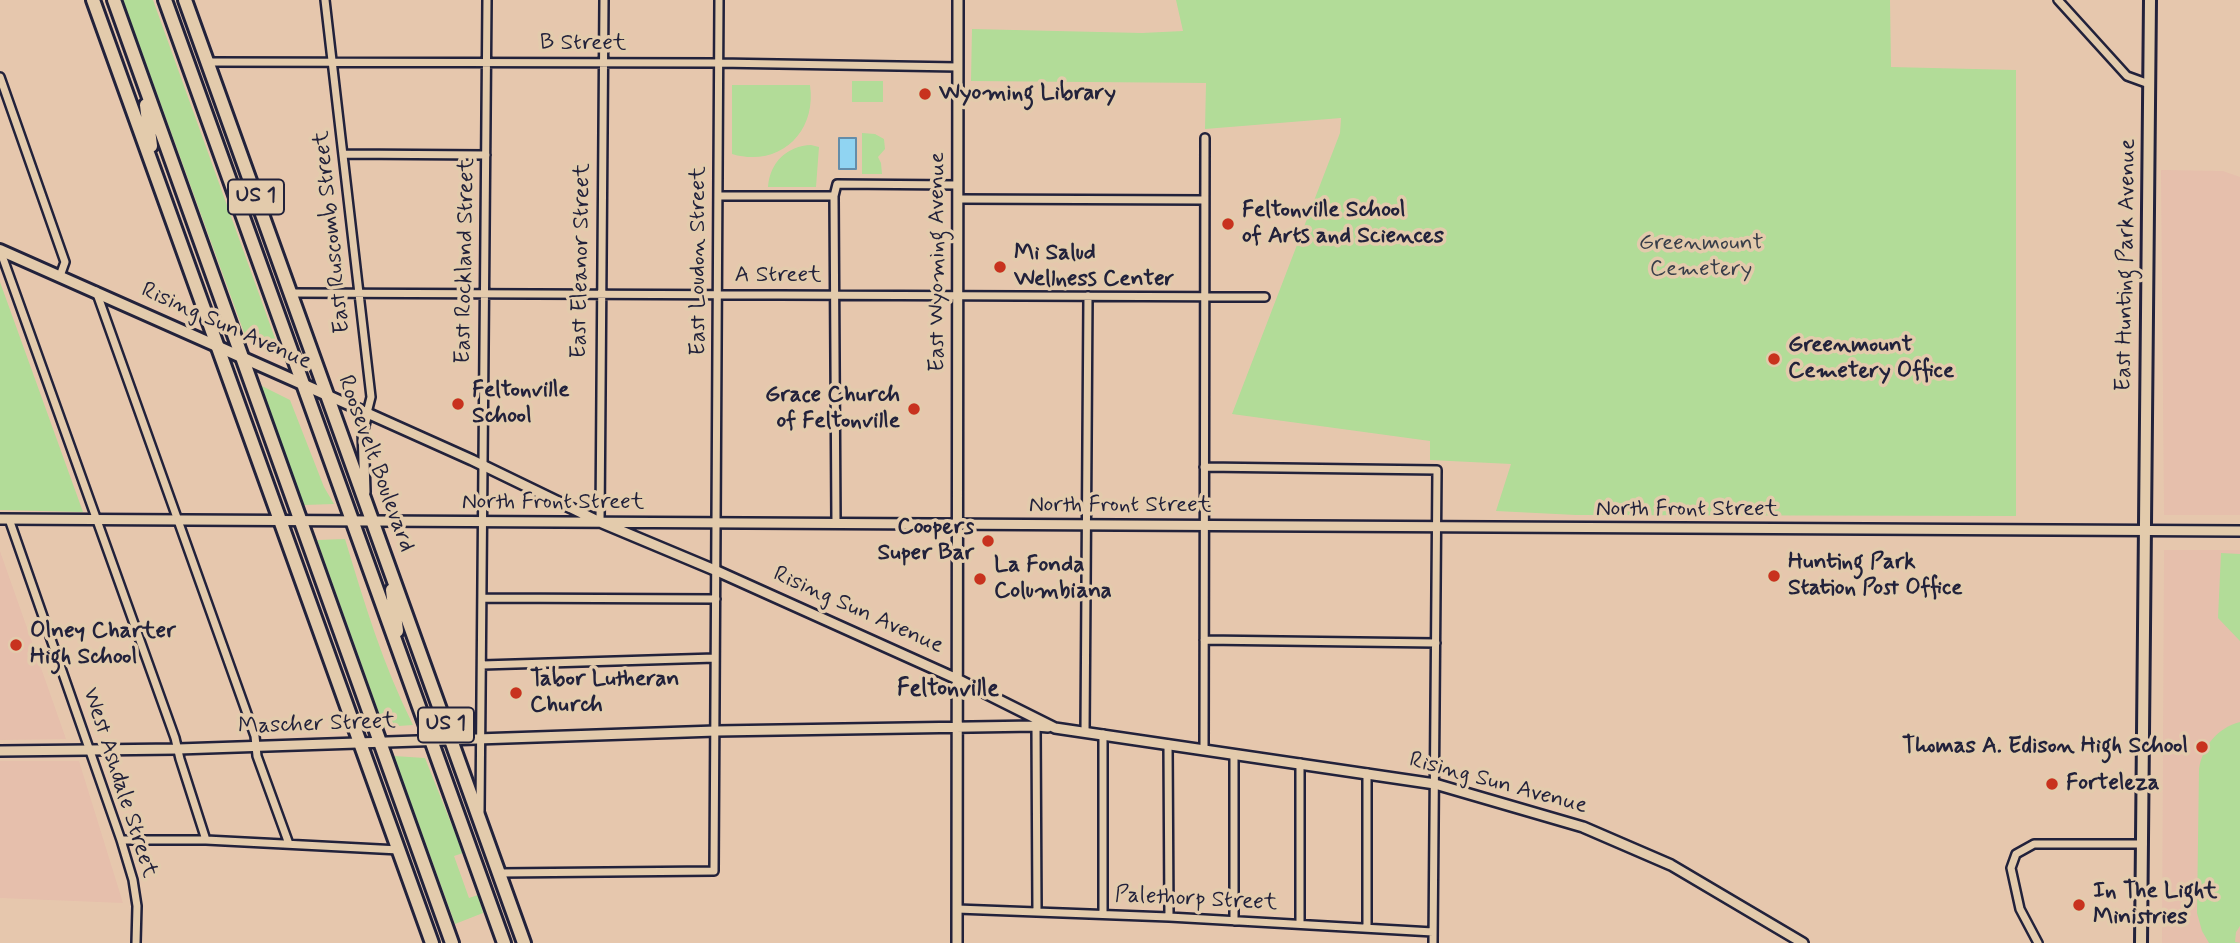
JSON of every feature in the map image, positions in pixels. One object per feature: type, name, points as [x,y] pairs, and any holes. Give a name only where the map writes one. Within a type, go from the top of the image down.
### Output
[{"type":"highway","points":[[93,0],[432,943]]},
{"type":"highway","points":[[114,0],[453,943]]},
{"type":"highway","name":"Roosevelt Boulevard","points":[[165,0],[504,943]]},
{"type":"highway","name":"Roosevelt Boulevard","points":[[185,0],[524,943]]},
{"type":"highway","points":[[142,81],[154,169]]},
{"type":"highway","points":[[389,568],[400,652]]},
{"type":"highway","points":[[308,597],[352,664]]},
{"type":"main road","name":"East Hunting Park Avenue","points":[[2141,943],[2150,0]]},
{"type":"main road","name":"Rising Sun Avenue","points":[[0,250],[327,395]]},
{"type":"street","name":"East Ruscomb Street","points":[[325,0],[371,397],[363,430],[365,501]]},
{"type":"street","name":"East Rockland Street","points":[[480,820],[487,0]]},
{"type":"street","name":"East Eleanor Street","points":[[600,522],[604,0]]},
{"type":"street","name":"East Loudon Street","points":[[499,873],[714,871],[719,0]]},
{"type":"street","name":"East Wyoming Avenue","points":[[957,943],[958,0]]},
{"type":"street","points":[[2058,0],[2127,76],[2149,84]]},
{"type":"street","name":"B Street","points":[[208,62],[718,63],[958,67]]},
{"type":"street","points":[[0,77],[65,262],[60,276]]},
{"type":"street","points":[[1204,749],[1205,138]]},
{"type":"street","points":[[344,154],[486,155]]},
{"type":"street","points":[[836,523],[834,196],[837,184],[958,185]]},
{"type":"street","points":[[718,196],[834,196]]},
{"type":"street","points":[[958,199],[1204,200]]},
{"type":"street","points":[[0,250],[175,738],[206,840]]},
{"type":"street","points":[[96,291],[255,736],[257,756],[289,844]]},
{"type":"street","name":"A Street","points":[[291,293],[1265,297]]},
{"type":"street","points":[[1085,732],[1088,296]]},
{"type":"street","name":"Rising Sun Avenue","points":[[327,395],[600,522],[957,679],[1055,728],[1434,784],[1583,827],[1671,865],[1803,943]]},
{"type":"street","points":[[1204,467],[1437,470],[1433,943]]},
{"type":"street","name":"North Front Street","points":[[4,519],[2240,531]]},
{"type":"street","name":"West Ashdale Street","points":[[4,519],[121,840],[133,880],[137,906],[136,943]]},
{"type":"street","points":[[482,598],[716,599]]},
{"type":"street","points":[[1204,640],[1436,643]]},
{"type":"street","points":[[482,665],[715,658]]},
{"type":"street","points":[[1036,726],[1037,912]]},
{"type":"street","name":"Mascher Street","points":[[0,751],[178,749],[716,731],[1036,726],[1055,728]]},
{"type":"street","points":[[1102,734],[1103,914]]},
{"type":"street","points":[[1168,744],[1169,917]]},
{"type":"street","points":[[1234,754],[1234,921]]},
{"type":"street","points":[[1300,763],[1300,924]]},
{"type":"street","points":[[1367,773],[1367,928]]},
{"type":"street","points":[[121,840],[206,840],[399,850]]},
{"type":"street","points":[[2038,943],[2020,909],[2017,897],[2011,868],[2016,855],[2034,844],[2143,844]]},
{"type":"street","name":"Palethorp Street","points":[[957,909],[1169,917],[1433,932]]},
{"type":"shaded area","points":[[2161,170],[2223,171],[2240,177],[2240,515],[2164,515]]},
{"type":"shaded area","name":"Thomas A. Edison High School","points":[[2164,550],[2240,550],[2240,943],[2162,943]]},
{"type":"shaded area","name":"Olney Charter High School","points":[[0,551],[66,739],[0,740]]},
{"type":"shaded area","points":[[0,761],[79,761],[123,903],[0,898]]},
{"type":"green space","points":[[123,0],[153,0],[281,355],[246,338]]},
{"type":"green space","name":"Greenmount Cemetery","points":[[1176,0],[1890,0],[1891,67],[2016,70],[2016,516],[1576,515],[1496,511],[1511,464],[1430,460],[1430,441],[1232,414],[1340,133],[1341,118],[1205,129],[1206,83],[971,81],[972,29],[1142,33],[1183,31]]},
{"type":"green space","points":[[852,81],[883,81],[883,102],[852,102]]},
{"type":"green space","points":[[732,85],[810,85],[811,102],[801,132],[779,151],[765,156],[732,154]]},
{"type":"green space","points":[[862,133],[875,134],[884,139],[885,149],[878,157],[882,174],[862,174]]},
{"type":"green space","points":[[811,145],[819,147],[816,187],[768,187],[772,170],[781,157],[794,148]]},
{"type":"green space","points":[[0,282],[83,512],[0,510]]},
{"type":"green space","points":[[256,383],[290,400],[324,487],[334,504],[304,505]]},
{"type":"green space","points":[[345,539],[383,656],[413,725],[384,727],[317,540]]},
{"type":"green space","points":[[2221,553],[2240,554],[2240,641],[2218,618]]},
{"type":"green space","points":[[2240,722],[2240,926],[2235,942],[2240,943],[2209,943],[2197,913],[2199,769],[2212,739],[2224,729]]},
{"type":"green space","points":[[394,756],[425,758],[463,853],[454,856],[469,898],[478,895],[483,913],[455,924]]},
{"type":"water","points":[[839,138],[856,138],[856,169],[839,169]]},
{"type":"place","name":"Wyoming Library","points":[[925,94]]},
{"type":"place","name":"Feltonville School of Arts and Sciences","points":[[1228,224]]},
{"type":"place","name":"Mi Salud Wellness Center","points":[[1000,267]]},
{"type":"place","name":"Greenmount Cemetery Office","points":[[1774,359]]},
{"type":"place","name":"Feltonville School","points":[[458,404]]},
{"type":"place","name":"Grace Church of Feltonville","points":[[914,409]]},
{"type":"place","name":"Coopers Super Bar","points":[[988,541]]},
{"type":"place","name":"Hunting Park Station Post Office","points":[[1774,576]]},
{"type":"place","name":"La Fonda Columbiana","points":[[980,579]]},
{"type":"place","name":"Olney Charter High School","points":[[16,645]]},
{"type":"place","name":"Tabor Lutheran Church","points":[[516,693]]},
{"type":"place","name":"Thomas A. Edison High School","points":[[2202,747]]},
{"type":"place","name":"Forteleza","points":[[2052,784]]},
{"type":"place","name":"In The Light Ministries","points":[[2079,905]]},
{"type":"district","name":"Feltonville","points":[[948,690]]}]
